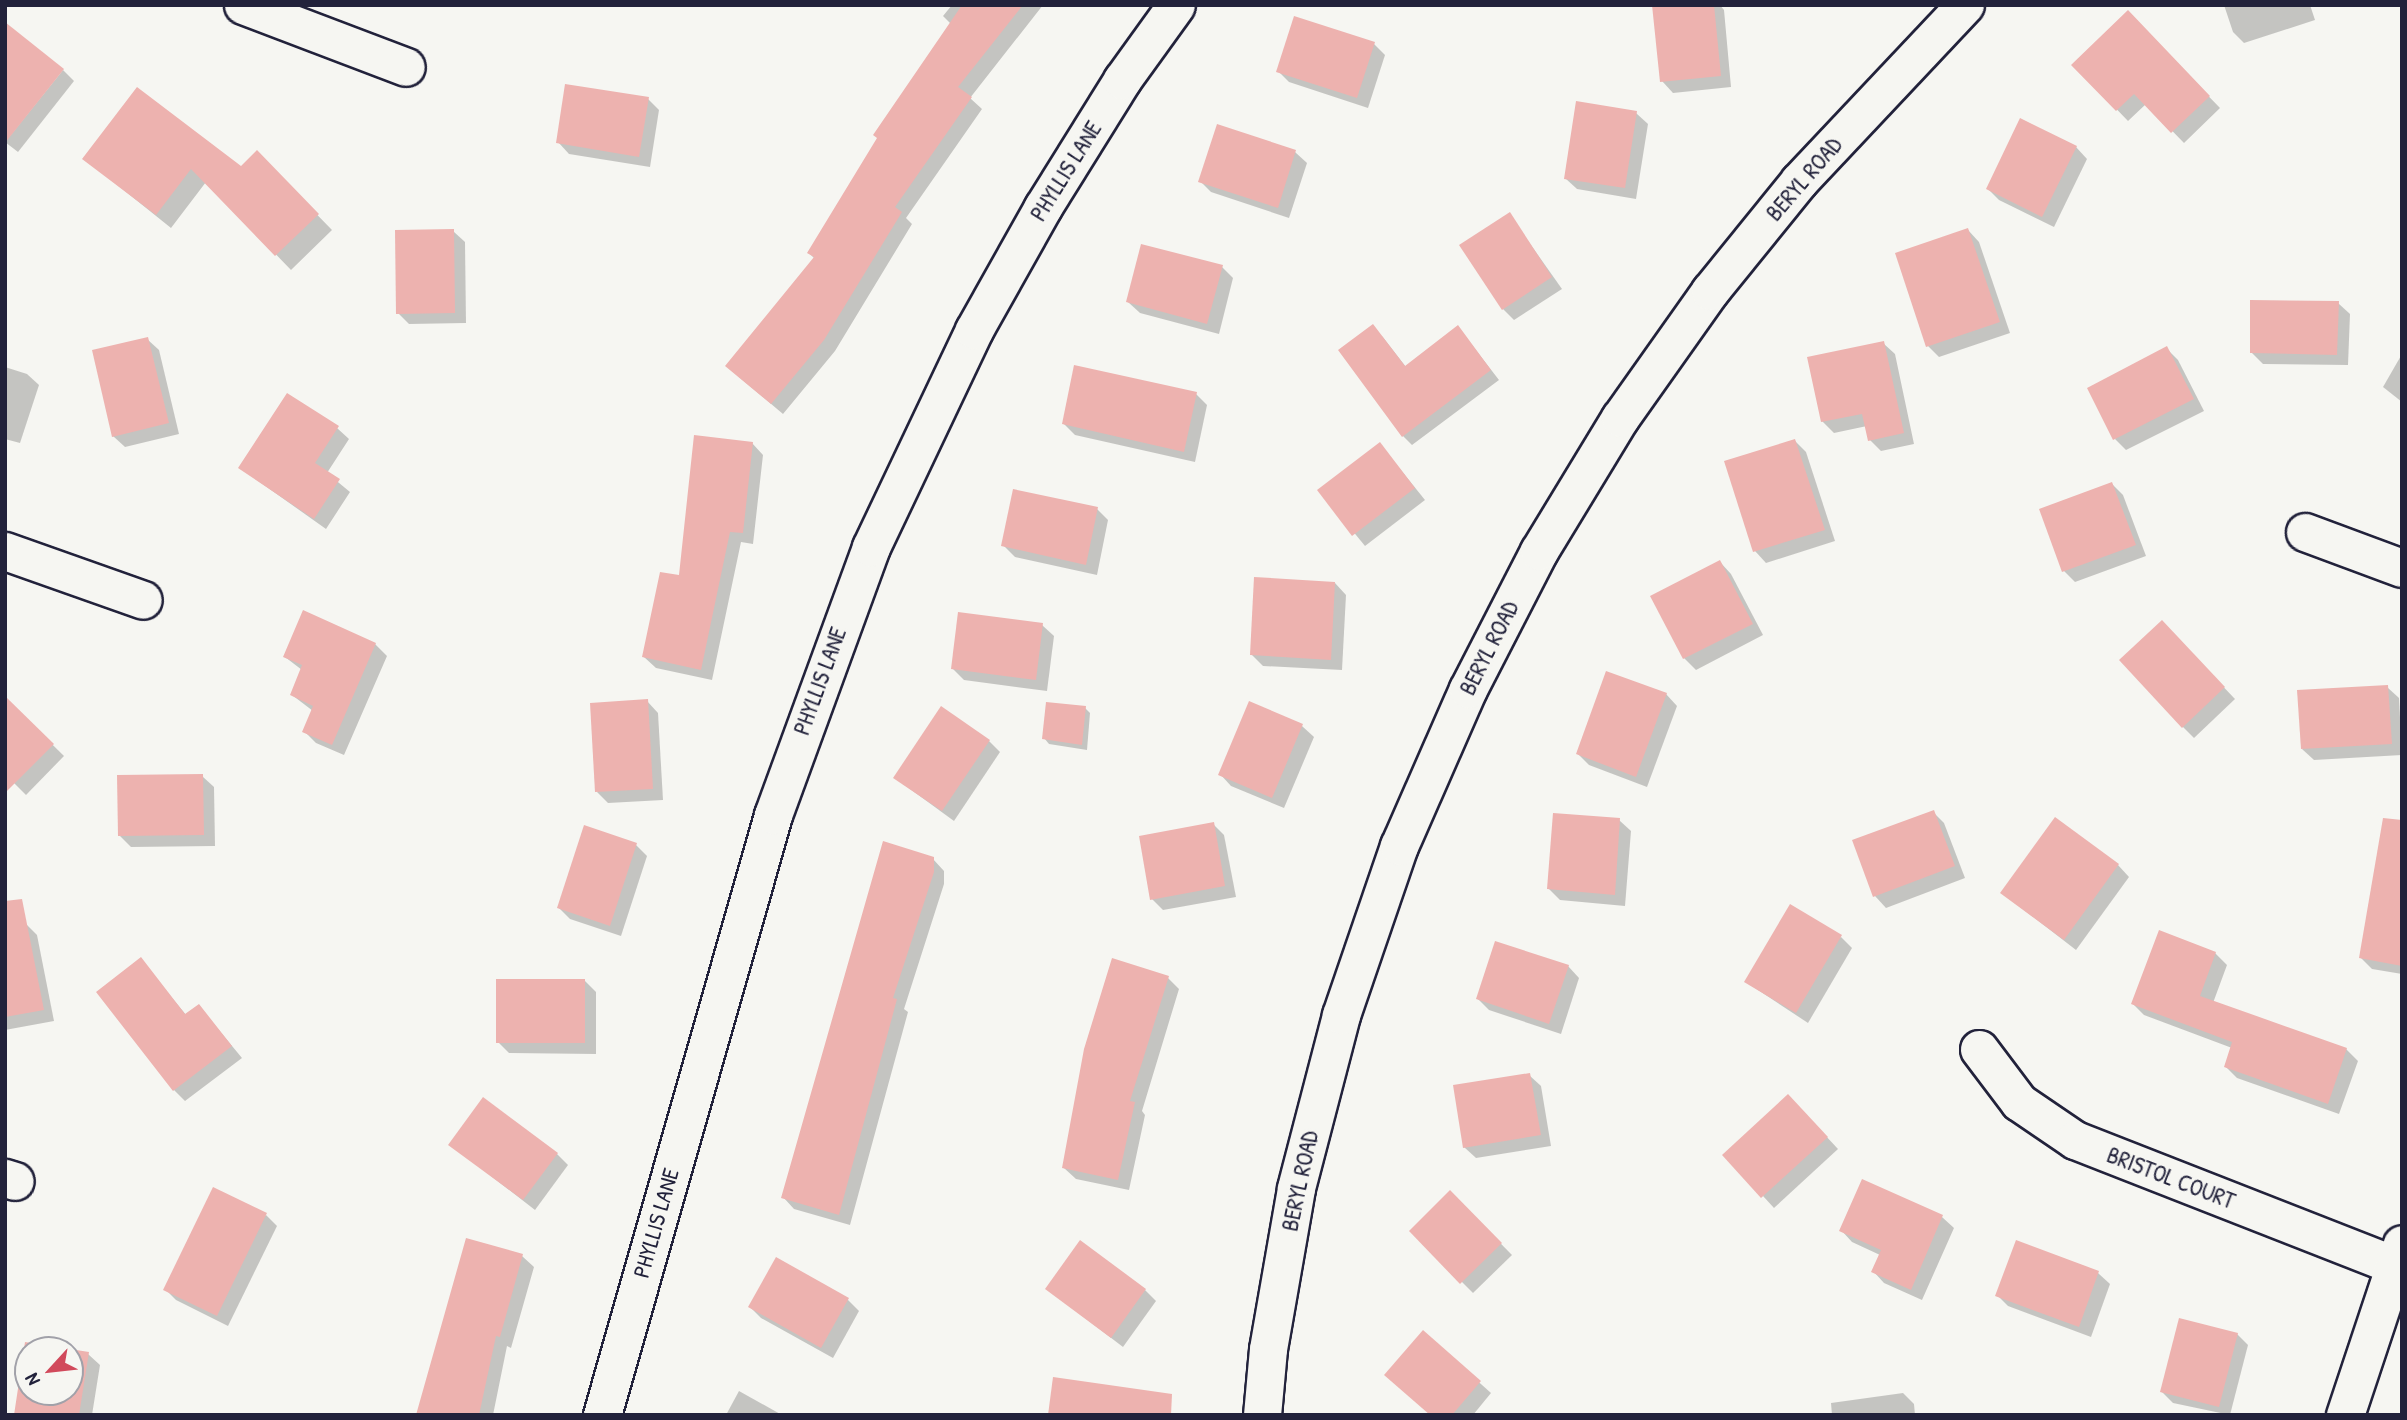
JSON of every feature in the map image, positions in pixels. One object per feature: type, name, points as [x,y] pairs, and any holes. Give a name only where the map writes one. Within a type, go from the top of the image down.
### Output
[{"type":"street","points":[[243,5],[406,67]]},
{"type":"street","name":"PHYLLIS LANE","points":[[602,1415],[773,815],[871,547],[918,442],[1037,218],[1122,80],[1176,5]]},
{"type":"street","name":"BERYL ROAD","points":[[1262,1415],[1268,1349],[1296,1188],[1341,1015],[1399,846],[1468,689],[1580,484],[1620,418],[1710,290],[1799,181],[1965,5]]},
{"type":"street","points":[[2305,532],[2402,568]]},
{"type":"street","points":[[5,551],[143,600]]},
{"type":"street","name":"BRISTOL COURT","points":[[1979,1049],[2019,1101],[2075,1140],[2399,1259]]},
{"type":"street","points":[[2345,1415],[2399,1259]]},
{"type":"building","points":[[962,5],[1023,5],[958,87],[972,97],[895,207],[902,212],[824,340],[771,404],[725,366],[814,257],[807,253],[877,138],[873,135]]},
{"type":"building","points":[[1652,5],[1714,5],[1721,76],[1660,82]]},
{"type":"building","points":[[2128,10],[2210,96],[2171,133],[2134,94],[2116,111],[2071,65]]},
{"type":"building","points":[[1294,16],[1375,42],[1357,98],[1276,72]]},
{"type":"building","points":[[5,22],[64,69],[5,143]]},
{"type":"building","points":[[565,84],[649,97],[639,157],[556,143]]},
{"type":"building","points":[[137,87],[241,166],[257,150],[319,214],[275,256],[191,169],[156,215],[82,159]]},
{"type":"building","points":[[1576,101],[1637,111],[1625,188],[1564,179]]},
{"type":"building","points":[[2020,118],[2077,146],[2042,217],[1986,189]]},
{"type":"building","points":[[1217,124],[1296,150],[1278,208],[1198,182]]},
{"type":"building","points":[[1510,212],[1552,277],[1502,310],[1459,245]]},
{"type":"building","points":[[1968,228],[2000,322],[1926,347],[1895,253]]},
{"type":"building","points":[[454,229],[455,313],[396,314],[395,230]]},
{"type":"building","points":[[1141,244],[1223,265],[1207,324],[1126,302]]},
{"type":"building","points":[[2250,300],[2339,301],[2337,355],[2250,353]]},
{"type":"building","points":[[1373,324],[1405,366],[1458,325],[1491,370],[1402,437],[1338,350]]},
{"type":"building","points":[[148,337],[169,423],[112,437],[92,350]]},
{"type":"building","points":[[1884,341],[1904,433],[1868,441],[1862,414],[1821,422],[1807,357]]},
{"type":"building","points":[[2167,346],[2194,399],[2113,440],[2087,388]]},
{"type":"building","points":[[1074,365],[1197,392],[1184,452],[1062,424]]},
{"type":"building","points":[[287,393],[339,426],[315,463],[340,479],[314,519],[238,468]]},
{"type":"building","points":[[694,435],[753,442],[743,533],[730,532],[701,670],[642,657],[660,572],[679,575]]},
{"type":"building","points":[[1795,439],[1825,530],[1753,552],[1724,461]]},
{"type":"building","points":[[1380,442],[1415,488],[1352,536],[1317,490]]},
{"type":"building","points":[[2112,482],[2136,545],[2062,572],[2039,509]]},
{"type":"building","points":[[1013,489],[1098,507],[1086,565],[1001,546]]},
{"type":"building","points":[[1720,560],[1753,624],[1683,659],[1650,596]]},
{"type":"building","points":[[1254,577],[1335,582],[1331,660],[1250,655]]},
{"type":"building","points":[[303,610],[376,643],[332,745],[302,732],[313,706],[290,695],[302,665],[283,657]]},
{"type":"building","points":[[958,612],[1043,623],[1036,680],[951,669]]},
{"type":"building","points":[[2162,620],[2225,687],[2182,728],[2119,660]]},
{"type":"building","points":[[1606,671],[1667,693],[1636,777],[1576,754]]},
{"type":"building","points":[[2388,685],[2392,744],[2301,749],[2297,690]]},
{"type":"building","points":[[5,696],[54,744],[5,793]]},
{"type":"building","points":[[648,699],[653,789],[595,792],[590,703]]},
{"type":"building","points":[[1249,701],[1303,724],[1272,798],[1218,775]]},
{"type":"building","points":[[1046,702],[1086,706],[1082,745],[1042,739]]},
{"type":"building","points":[[941,706],[990,740],[942,811],[893,778]]},
{"type":"building","points":[[203,774],[204,835],[118,836],[117,775]]},
{"type":"building","points":[[1934,810],[1955,866],[1873,897],[1852,840]]},
{"type":"building","points":[[1553,813],[1620,818],[1615,895],[1547,889]]},
{"type":"building","points":[[2055,817],[2119,864],[2064,940],[2000,893]]},
{"type":"building","points":[[2383,818],[2402,820],[2402,966],[2359,958]]},
{"type":"building","points":[[1214,822],[1225,886],[1150,900],[1139,836]]},
{"type":"building","points":[[584,825],[637,843],[610,926],[557,908]]},
{"type":"building","points":[[883,841],[934,857],[934,872],[893,998],[897,999],[839,1215],[781,1198]]},
{"type":"building","points":[[22,899],[44,1010],[5,1017],[5,901]]},
{"type":"building","points":[[1790,904],[1842,935],[1796,1013],[1744,982]]},
{"type":"building","points":[[2159,930],[2216,952],[2200,996],[2347,1048],[2328,1104],[2224,1067],[2232,1042],[2131,1004]]},
{"type":"building","points":[[1495,941],[1569,965],[1549,1024],[1476,999]]},
{"type":"building","points":[[141,957],[185,1014],[199,1004],[232,1046],[173,1091],[96,992]]},
{"type":"building","points":[[1112,958],[1169,976],[1130,1101],[1135,1102],[1118,1180],[1062,1168],[1084,1049]]},
{"type":"building","points":[[496,979],[585,979],[585,1043],[496,1043]]},
{"type":"building","points":[[1530,1073],[1541,1135],[1463,1148],[1453,1085]]},
{"type":"building","points":[[1788,1094],[1828,1137],[1761,1198],[1722,1155]]},
{"type":"building","points":[[483,1097],[558,1153],[523,1200],[448,1145]]},
{"type":"building","points":[[1862,1179],[1943,1215],[1911,1290],[1871,1272],[1881,1250],[1839,1231]]},
{"type":"building","points":[[213,1187],[267,1213],[217,1316],[163,1290]]},
{"type":"building","points":[[1450,1190],[1502,1243],[1460,1284],[1409,1231]]},
{"type":"building","points":[[466,1238],[523,1254],[500,1337],[496,1336],[479,1415],[416,1415]]},
{"type":"building","points":[[1080,1240],[1146,1289],[1111,1338],[1045,1289]]},
{"type":"building","points":[[2016,1240],[2099,1271],[2079,1327],[1995,1296]]},
{"type":"building","points":[[776,1257],[849,1298],[821,1348],[748,1307]]},
{"type":"building","points":[[2179,1318],[2238,1333],[2219,1407],[2160,1392]]},
{"type":"building","points":[[1423,1330],[1481,1381],[1452,1415],[1430,1415],[1384,1375]]},
{"type":"building","points":[[84,1351],[89,1352],[84,1384]]},
{"type":"building","points":[[1053,1377],[1172,1394],[1171,1415],[1048,1415]]},
{"type":"building","points":[[15,1406],[80,1406],[79,1415],[14,1415]]}]
